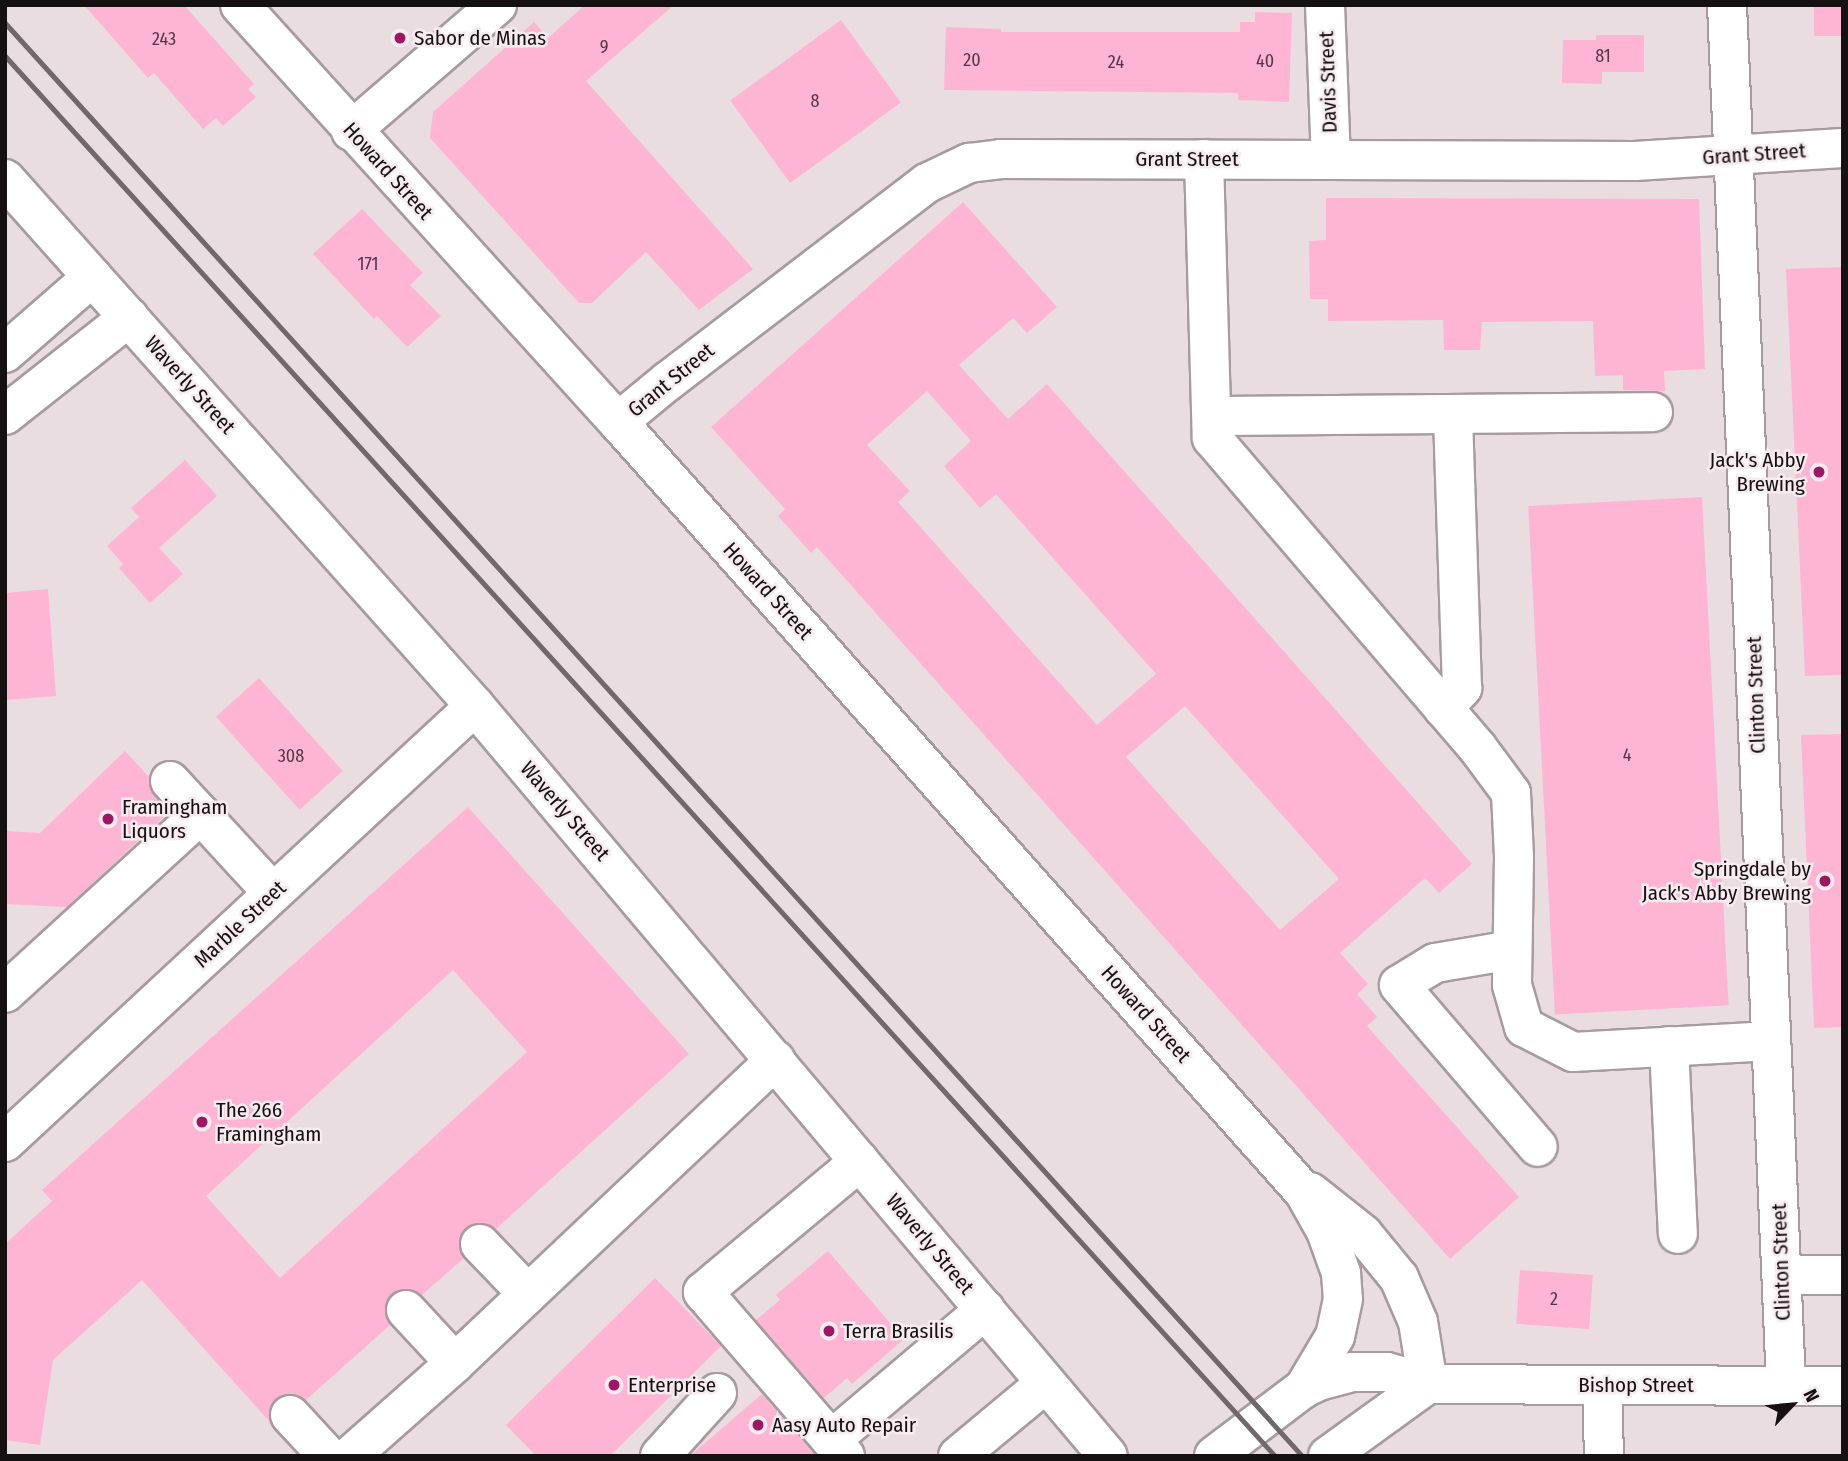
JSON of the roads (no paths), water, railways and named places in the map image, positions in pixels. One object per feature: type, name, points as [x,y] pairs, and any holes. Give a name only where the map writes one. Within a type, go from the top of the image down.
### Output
[{"type":"street","name":"Howard Street","points":[[240,5],[351,131],[618,422],[1294,1180],[1326,1231],[1343,1286],[1341,1318],[1335,1336],[1304,1388]]},
{"type":"street","points":[[351,131],[497,5]]},
{"type":"street","name":"Davis Street","points":[[1325,5],[1331,160]]},
{"type":"street","name":"Clinton Street","points":[[1727,5],[1786,1386]]},
{"type":"street","name":"Grant Street","points":[[618,422],[895,208],[954,168],[1001,159],[1634,161],[1843,148]]},
{"type":"street","points":[[1204,159],[1212,438],[1443,708],[1511,793],[1514,857],[1512,985],[1524,1027],[1573,1052],[1771,1041]]},
{"type":"street","name":"Waverly Street","points":[[10,194],[129,317],[475,706],[1108,1456]]},
{"type":"street","points":[[9,341],[92,277]]},
{"type":"street","points":[[5,415],[129,317]]},
{"type":"street","points":[[1212,416],[1653,412]]},
{"type":"street","points":[[1443,708],[1462,688],[1453,414]]},
{"type":"street","name":"Marble Street","points":[[8,1132],[475,706]]},
{"type":"street","points":[[170,781],[273,893]]},
{"type":"street","points":[[5,993],[201,814]]},
{"type":"street","points":[[1512,950],[1435,962],[1399,985],[1538,1147]]},
{"type":"street","points":[[1669,1046],[1678,1234]]},
{"type":"street","points":[[350,1456],[455,1363],[775,1060]]},
{"type":"street","points":[[860,1161],[703,1292],[838,1448],[985,1310]]},
{"type":"street","name":"Howard Street","points":[[1294,1180],[1363,1234],[1399,1278],[1418,1322],[1428,1384]]},
{"type":"street","points":[[480,1244],[528,1294]]},
{"type":"street","points":[[1782,1275],[1843,1275]]},
{"type":"street","points":[[406,1310],[455,1363]]},
{"type":"street","name":"Bishop Street","points":[[1214,1456],[1304,1388],[1337,1375],[1369,1371],[1401,1375],[1428,1384],[1843,1386]]},
{"type":"street","points":[[958,1456],[1046,1383]]},
{"type":"street","points":[[1328,1456],[1428,1384]]},
{"type":"street","points":[[1602,1385],[1604,1456]]},
{"type":"street","points":[[660,1456],[717,1393]]},
{"type":"street","points":[[290,1415],[328,1456]]},
{"type":"railway","points":[[5,23],[1302,1456]]},
{"type":"railway","points":[[5,56],[1275,1456]]},
{"type":"place","name":"Sabor de Minas","points":[[400,38]]},
{"type":"place","name":"Jack's Abby Brewing","points":[[1819,472]]},
{"type":"place","name":"Framingham Liquors","points":[[108,819]]},
{"type":"place","name":"Springdale by Jack's Abby Brewing","points":[[1825,881]]},
{"type":"place","name":"The 266 Framingham","points":[[202,1122]]},
{"type":"place","name":"Terra Brasilis","points":[[829,1331]]},
{"type":"place","name":"Enterprise","points":[[614,1385]]},
{"type":"place","name":"Aasy Auto Repair","points":[[758,1425]]}]
